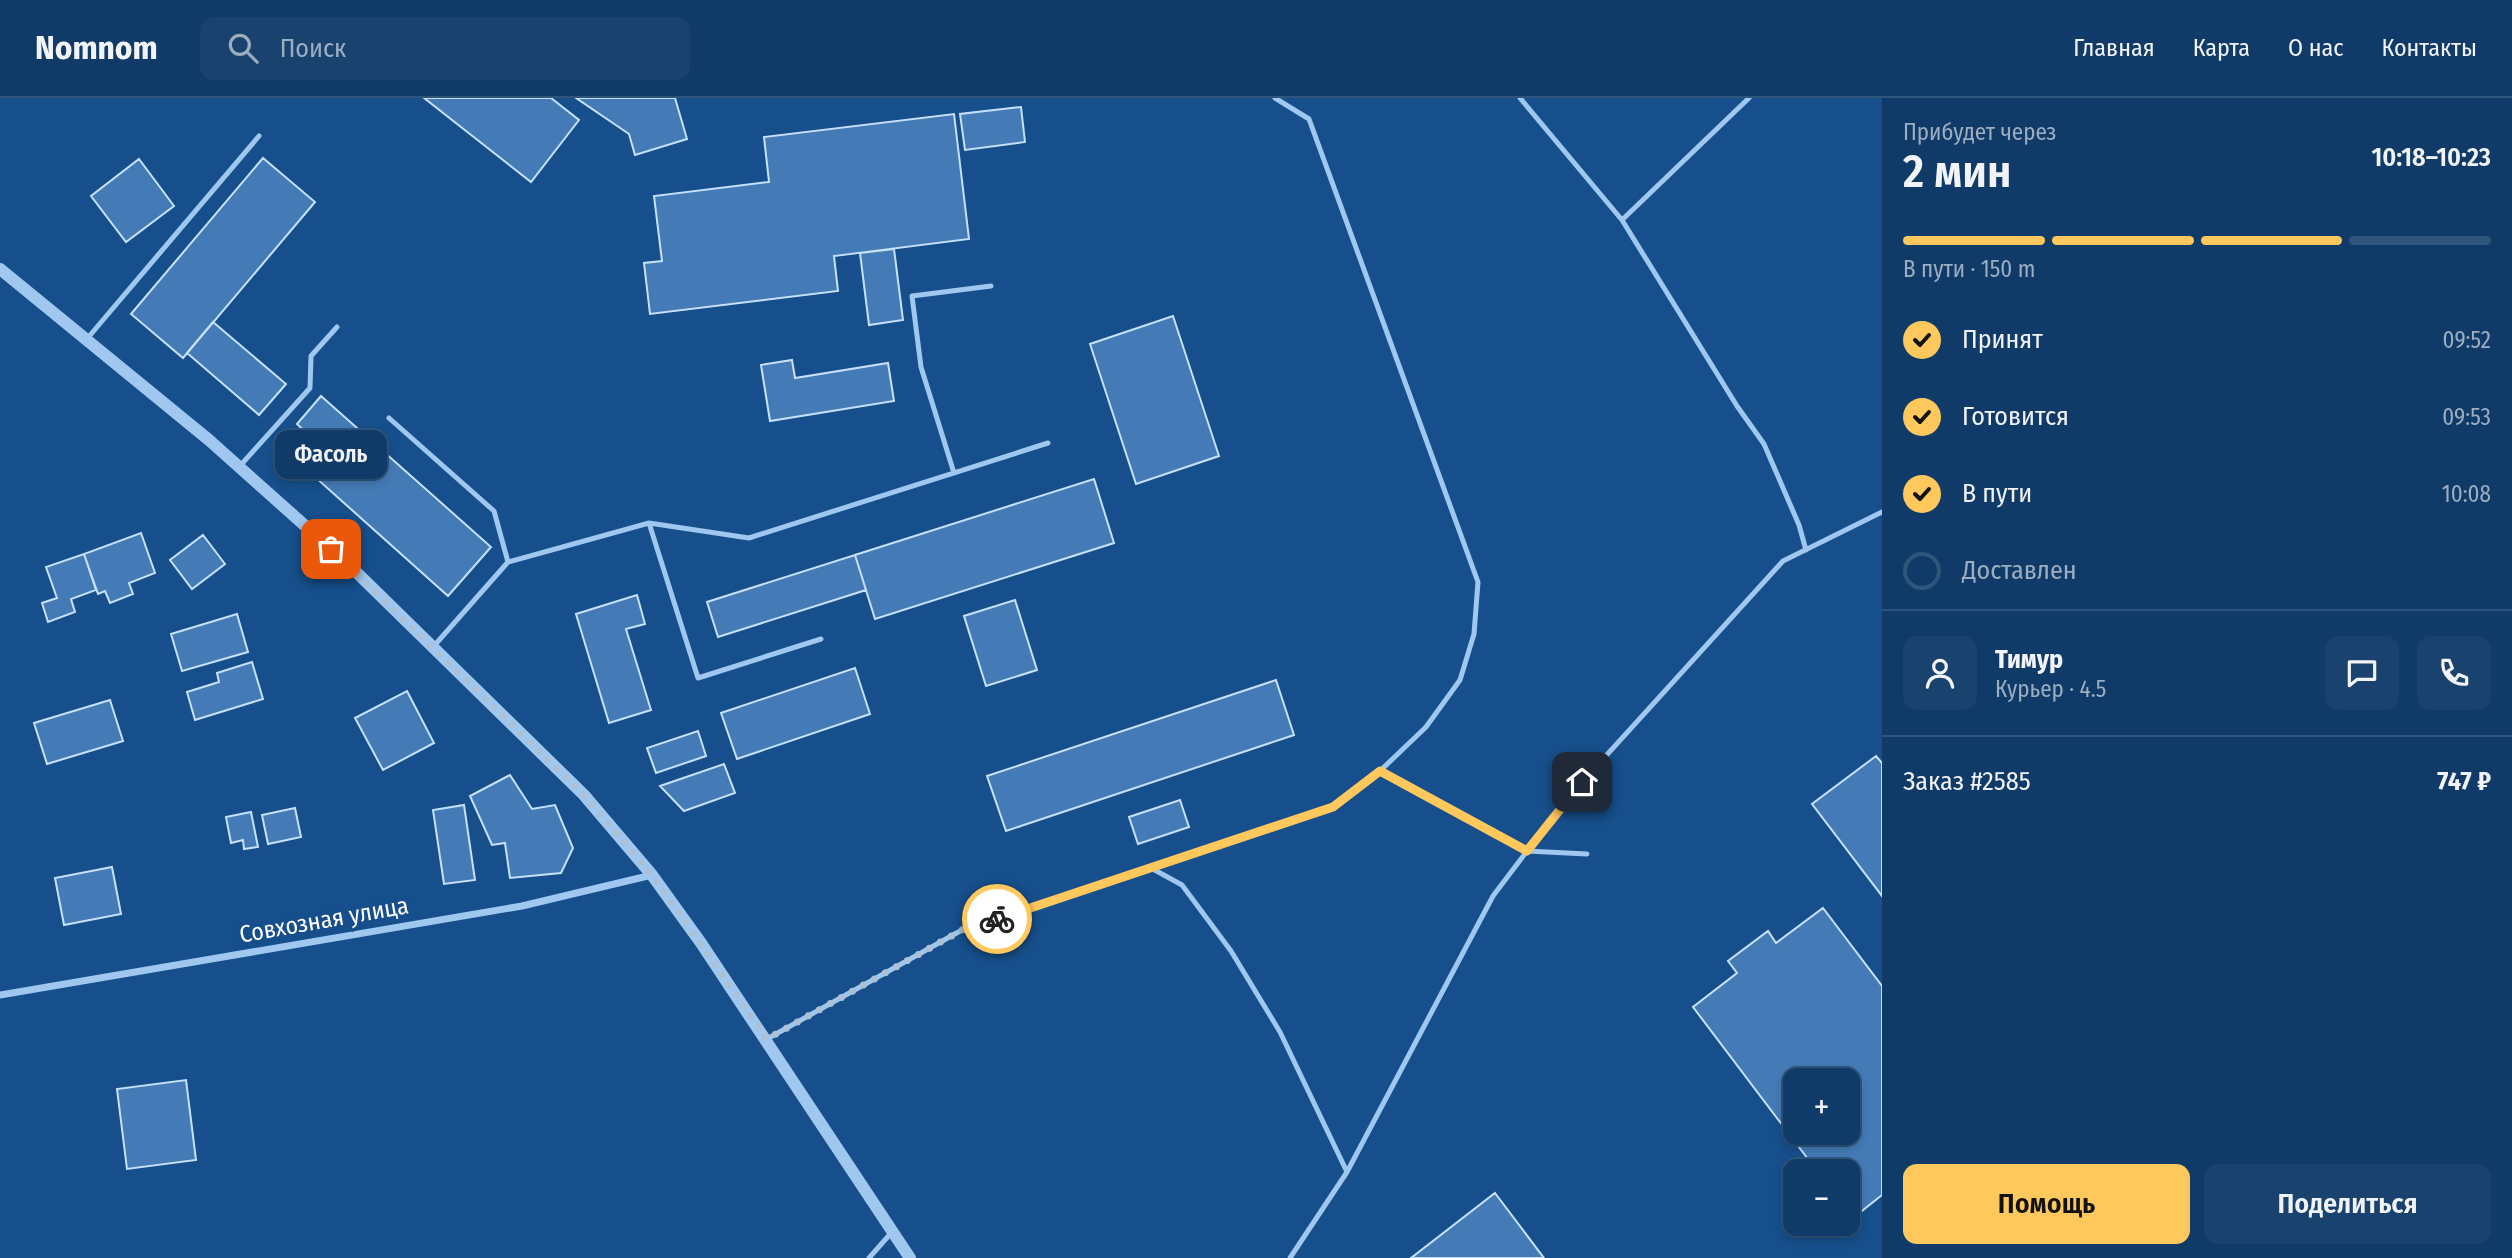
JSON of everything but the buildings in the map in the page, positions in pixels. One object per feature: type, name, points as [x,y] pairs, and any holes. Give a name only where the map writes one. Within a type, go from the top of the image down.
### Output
[{"type":"street","points":[[0,269],[239,467],[349,565],[584,795],[652,875],[767,1039],[910,1258]]},
{"type":"street","name":"Совхозная улица","points":[[0,995],[522,906],[652,875]]},
{"type":"lane","points":[[767,1039],[962,930],[1333,807],[1380,771],[1426,727],[1461,680],[1474,634],[1478,582],[1309,119],[1275,98]]},
{"type":"lane","points":[[1520,98],[1622,220],[1737,407],[1764,444],[1799,525],[1806,550]]},
{"type":"lane","points":[[1622,220],[1749,98]]},
{"type":"lane","points":[[86,340],[259,136]]},
{"type":"lane","points":[[954,473],[921,367],[912,296],[991,286]]},
{"type":"lane","points":[[239,467],[310,388],[311,356],[337,327]]},
{"type":"lane","points":[[389,418],[494,511],[508,562]]},
{"type":"lane","points":[[433,647],[508,562],[649,523],[749,538],[1048,443]]},
{"type":"lane","points":[[1290,1258],[1347,1172],[1493,896],[1564,802],[1783,561],[1882,513]]},
{"type":"lane","points":[[649,523],[698,678],[821,639]]},
{"type":"lane","points":[[1380,771],[1527,851],[1587,854]]},
{"type":"lane","points":[[1151,868],[1182,885],[1231,951],[1280,1032],[1347,1172]]},
{"type":"lane","points":[[869,1258],[892,1231]]},
{"type":"way so far","points":[[331,549],[584,795],[652,875],[767,1039],[962,930],[997,919]]},
{"type":"place","name":"Фасоль","points":[[331,549]]},
{"type":"route","points":[[997,919],[1333,807],[1380,771],[1527,851],[1582,782]]}]
